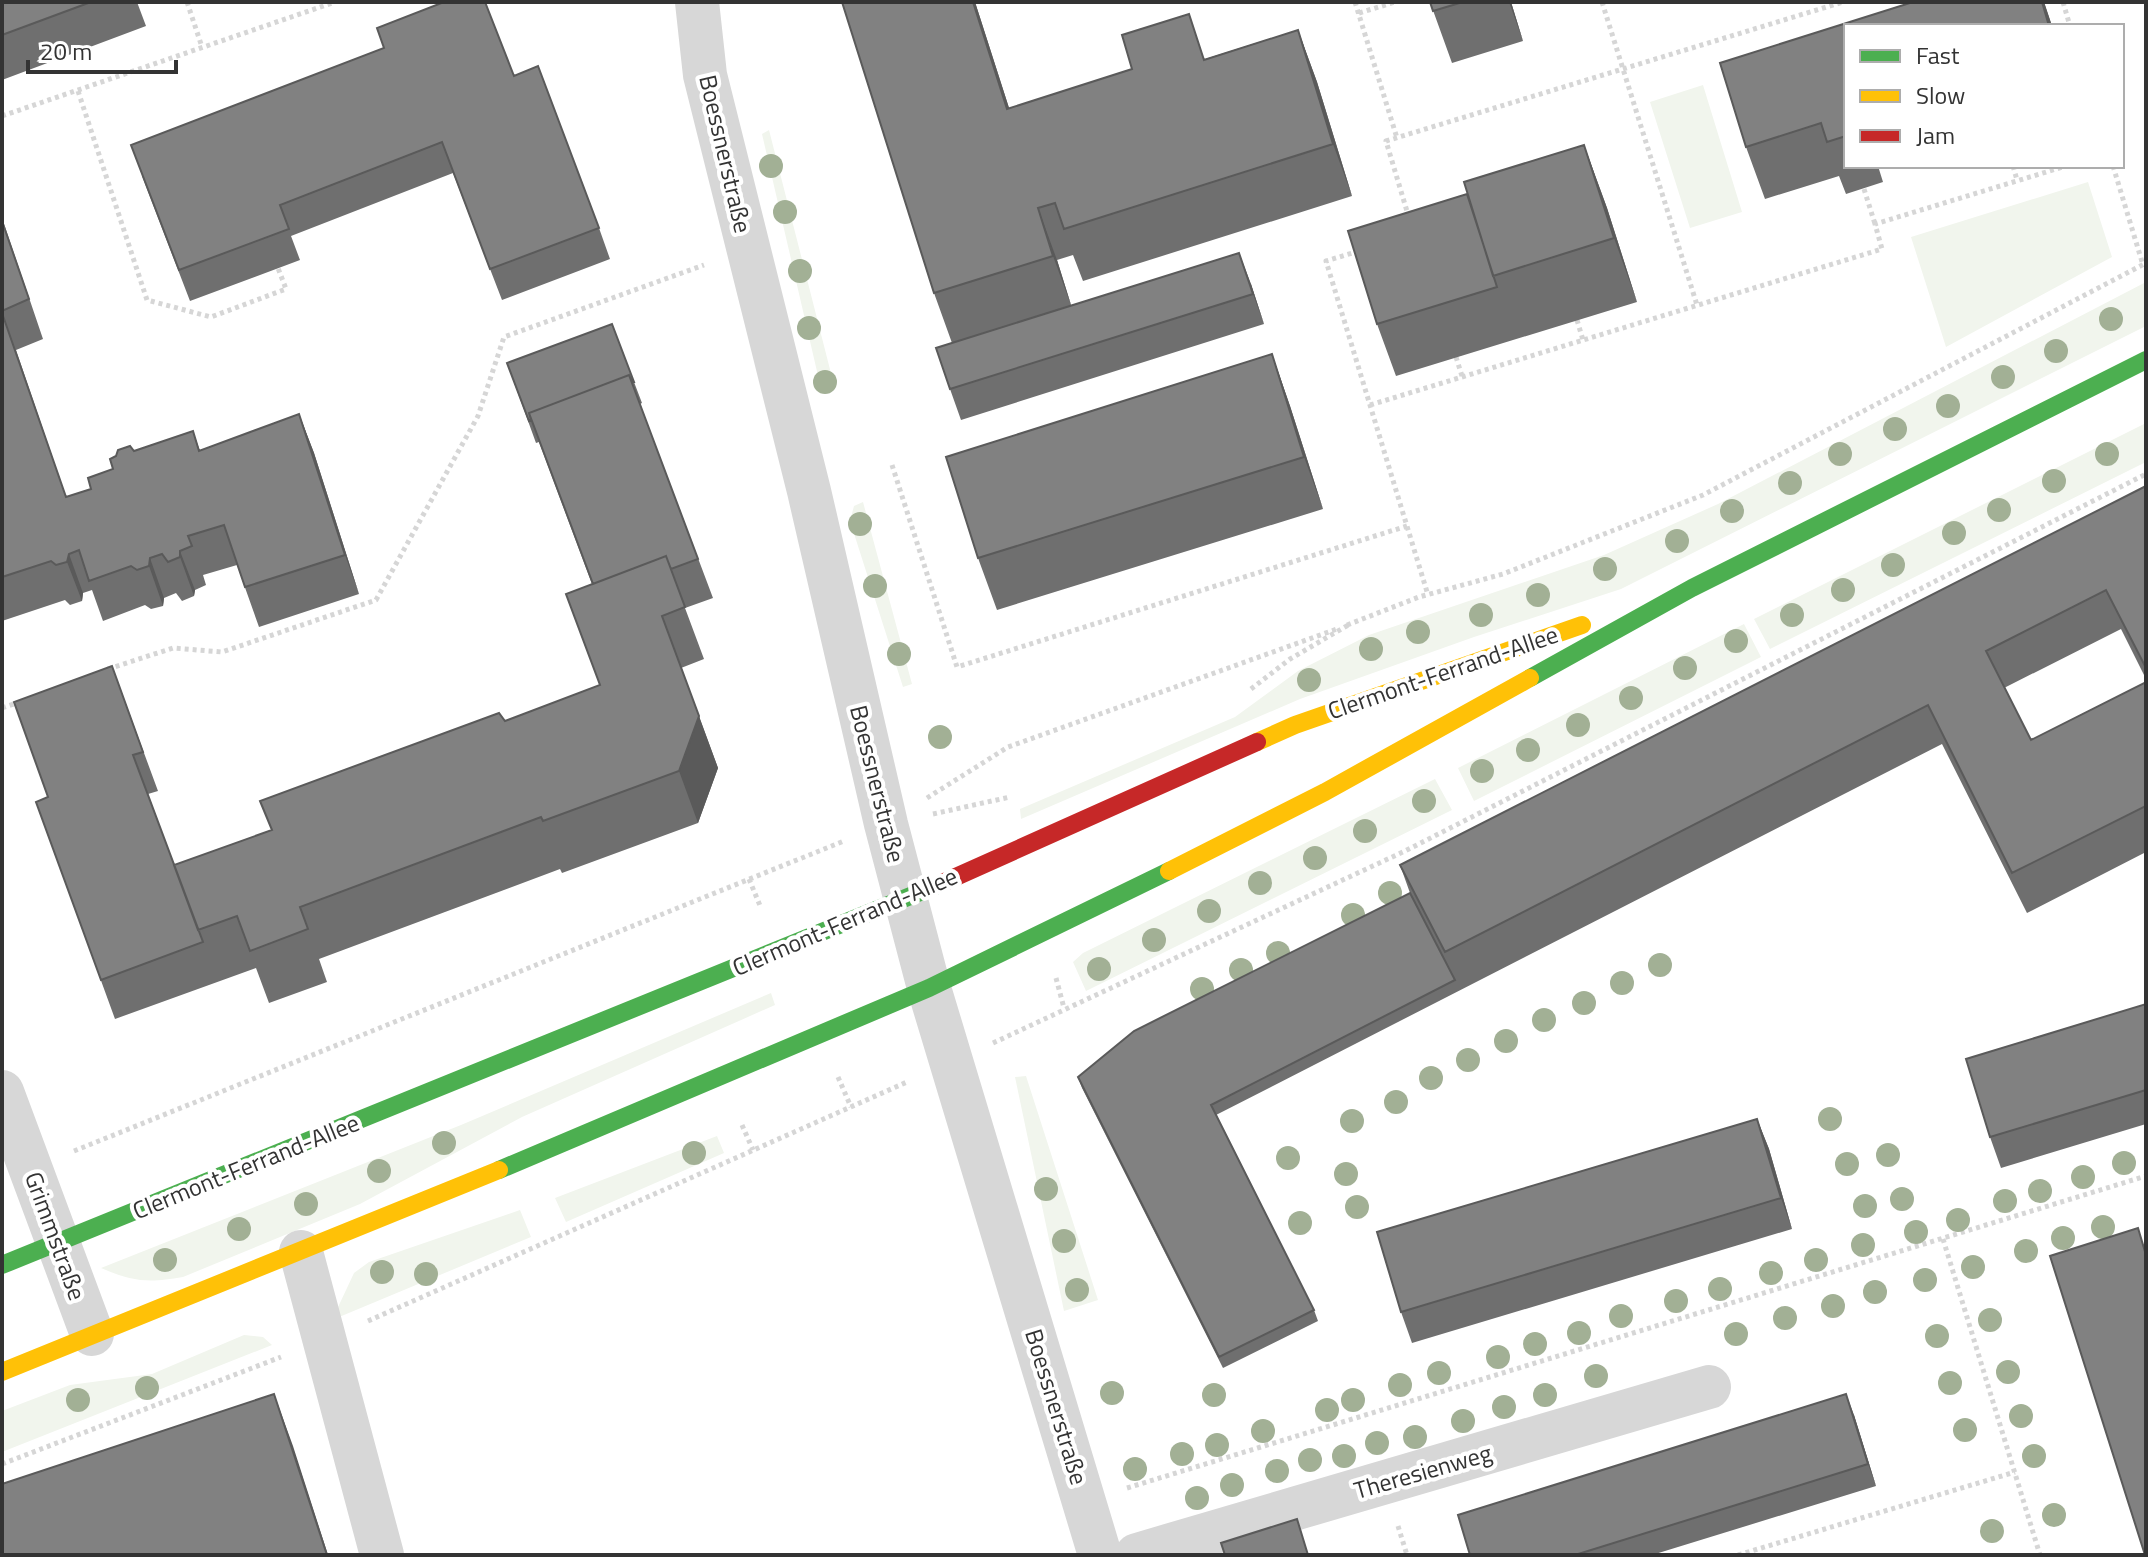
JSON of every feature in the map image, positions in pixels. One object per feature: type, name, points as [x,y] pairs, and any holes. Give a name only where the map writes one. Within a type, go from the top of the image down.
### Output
[{"type":"street","name":"Boessnerstraße","points":[[697,2],[705,75],[806,478],[886,824],[929,988],[1100,1555]]},
{"type":"street","name":"Clermont-Ferrand-Allee","points":[[2,1372],[301,1252],[929,988],[1325,792],[1692,588],[2146,360]]},
{"type":"street","name":"Clermont-Ferrand-Allee","points":[[2,1265],[906,899],[1295,725],[1692,588]]},
{"type":"street","name":"Grimmstraße","points":[[2,1092],[92,1334]]},
{"type":"street","points":[[301,1252],[382,1555]]},
{"type":"street","name":"Theresienweg","points":[[1137,1555],[1709,1387]]},
{"type":"path","points":[[187,2],[202,47]]},
{"type":"path","points":[[2,116],[335,2]]},
{"type":"path","points":[[1355,2],[1397,138]]},
{"type":"path","points":[[1359,13],[1395,2]]},
{"type":"path","points":[[1602,2],[1697,305]]},
{"type":"path","points":[[1410,221],[1386,141],[1843,2]]},
{"type":"path","points":[[2063,2],[2069,24]]},
{"type":"path","points":[[78,91],[147,300],[211,317],[286,289],[278,268]]},
{"type":"path","points":[[2014,168],[2017,180]]},
{"type":"path","points":[[1875,224],[2059,168]]},
{"type":"path","points":[[886,824],[1008,747],[1428,595],[1503,574],[1703,495],[2144,264],[2114,168]]},
{"type":"path","points":[[1370,405],[1882,249],[1864,189]]},
{"type":"path","points":[[1370,247],[1326,261],[1428,595]]},
{"type":"path","points":[[98,672],[173,648],[222,652],[376,600],[478,416],[504,337],[747,249]]},
{"type":"path","points":[[1577,320],[1583,340]]},
{"type":"path","points":[[1456,357],[1462,376]]},
{"type":"path","points":[[892,465],[957,667],[1407,526]]},
{"type":"path","points":[[2,1464],[325,1340],[951,1063],[1405,851],[2146,474]]},
{"type":"path","points":[[1247,692],[1290,659],[1350,624]]},
{"type":"path","points":[[2,708],[29,698]]},
{"type":"path","points":[[30,1168],[886,824],[1013,796]]},
{"type":"path","points":[[742,1125],[753,1150]]},
{"type":"path","points":[[1084,1501],[2146,1176]]},
{"type":"path","points":[[1943,1239],[2040,1555]]},
{"type":"path","points":[[1738,1555],[2015,1472]]},
{"type":"shaded area","points":[[1703,85],[1742,212],[1690,228],[1650,102]]},
{"type":"shaded area","points":[[769,130],[835,389],[822,393],[762,134]]},
{"type":"shaded area","points":[[2088,182],[2112,257],[1946,347],[1911,237]]},
{"type":"shaded area","points":[[2146,282],[2146,326],[1621,589],[1300,699],[1021,819],[1020,809],[1235,717],[1298,671],[1369,635],[1604,555],[1718,504]]},
{"type":"shaded area","points":[[2146,423],[2146,462],[1770,649],[1754,619]]},
{"type":"shaded area","points":[[863,502],[912,684],[903,687],[850,521],[854,506]]},
{"type":"shaded area","points":[[1744,624],[1761,657],[1474,801],[1458,768]]},
{"type":"shaded area","points":[[1435,779],[1452,810],[1086,991],[1073,962],[1083,953]]},
{"type":"shaded area","points":[[771,993],[775,1005],[522,1117],[360,1204],[183,1277],[141,1280],[101,1268],[461,1125]]},
{"type":"shaded area","points":[[1026,1076],[1098,1300],[1064,1311],[1015,1077]]},
{"type":"shaded area","points":[[717,1136],[724,1153],[566,1222],[555,1198]]},
{"type":"shaded area","points":[[520,1210],[531,1237],[332,1320],[354,1273],[369,1262]]},
{"type":"shaded area","points":[[244,1335],[263,1337],[272,1345],[2,1452],[2,1411],[70,1385],[152,1374]]},
{"type":"building","points":[[2,2],[91,2],[2,35]]},
{"type":"building","points":[[444,2],[485,2],[514,76],[538,66],[599,228],[490,269],[442,142],[280,205],[289,229],[179,270],[131,145],[384,48],[377,28]]},
{"type":"building","points":[[842,2],[973,2],[1007,109],[1132,69],[1122,35],[1189,14],[1204,60],[1298,30],[1333,144],[1064,229],[1055,203],[1038,208],[1053,256],[934,293]]},
{"type":"building","points":[[1430,2],[1463,2],[1433,11]]},
{"type":"building","points":[[1913,2],[2042,2],[2048,24],[1844,24],[1844,137],[1827,142],[1821,123],[1746,147],[1720,63]]},
{"type":"building","points":[[1584,145],[1614,238],[1493,276],[1464,182]]},
{"type":"building","points":[[1467,194],[1497,287],[1377,324],[1348,231]]},
{"type":"building","points":[[2,221],[29,299],[2,311]]},
{"type":"building","points":[[1239,253],[1253,294],[950,389],[936,348]]},
{"type":"building","points":[[2,313],[66,497],[91,489],[88,478],[113,469],[110,459],[116,456],[118,450],[130,446],[134,451],[193,431],[199,451],[299,414],[345,555],[245,587],[224,525],[188,536],[192,546],[180,551],[180,557],[168,562],[162,554],[150,558],[149,566],[137,570],[131,566],[89,581],[79,550],[69,554],[67,562],[56,565],[51,561],[2,577]]},
{"type":"building","points":[[612,324],[634,382],[629,375],[529,413],[529,421],[507,363]]},
{"type":"building","points":[[1272,354],[1304,457],[978,558],[946,457]]},
{"type":"building","points":[[629,375],[698,559],[671,569],[666,556],[593,584],[529,413]]},
{"type":"building","points":[[2146,486],[2146,668],[2106,590],[1986,651],[2031,740],[2146,682],[2146,806],[2012,873],[1928,705],[1445,952],[1400,865]]},
{"type":"building","points":[[666,556],[685,607],[662,616],[699,716],[679,771],[543,821],[541,817],[300,907],[308,929],[250,951],[237,916],[198,930],[174,865],[272,830],[260,801],[499,713],[505,721],[600,685],[566,594]]},
{"type":"building","points":[[112,666],[143,752],[133,755],[203,942],[101,980],[36,802],[48,797],[14,702]]},
{"type":"building","points":[[1410,893],[1455,980],[1211,1105],[1314,1310],[1219,1357],[1078,1077],[1134,1031]]},
{"type":"building","points":[[2146,1004],[2146,1090],[1990,1137],[1966,1059]]},
{"type":"building","points":[[1757,1119],[1781,1198],[1401,1312],[1377,1232]]},
{"type":"building","points":[[2138,1228],[2146,1255],[2146,1555],[2050,1256]]},
{"type":"building","points":[[274,1394],[327,1555],[2,1555],[2,1484]]},
{"type":"building","points":[[1846,1394],[1868,1464],[1575,1555],[1470,1555],[1458,1515]]},
{"type":"building","points":[[1297,1519],[1308,1555],[1225,1555],[1221,1543]]},
{"type":"traffic: fast","points":[[1530,678],[1692,588],[2146,360]]},
{"type":"traffic: fast","points":[[499,1170],[929,988],[1169,871]]},
{"type":"traffic: fast","points":[[2,1265],[940,884]]},
{"type":"traffic: slow","points":[[1257,742],[1295,725],[1582,625]]},
{"type":"traffic: slow","points":[[1169,871],[1325,792],[1530,678]]},
{"type":"traffic: slow","points":[[2,1372],[499,1170]]},
{"type":"traffic: jam","points":[[940,884],[1257,742]]}]
